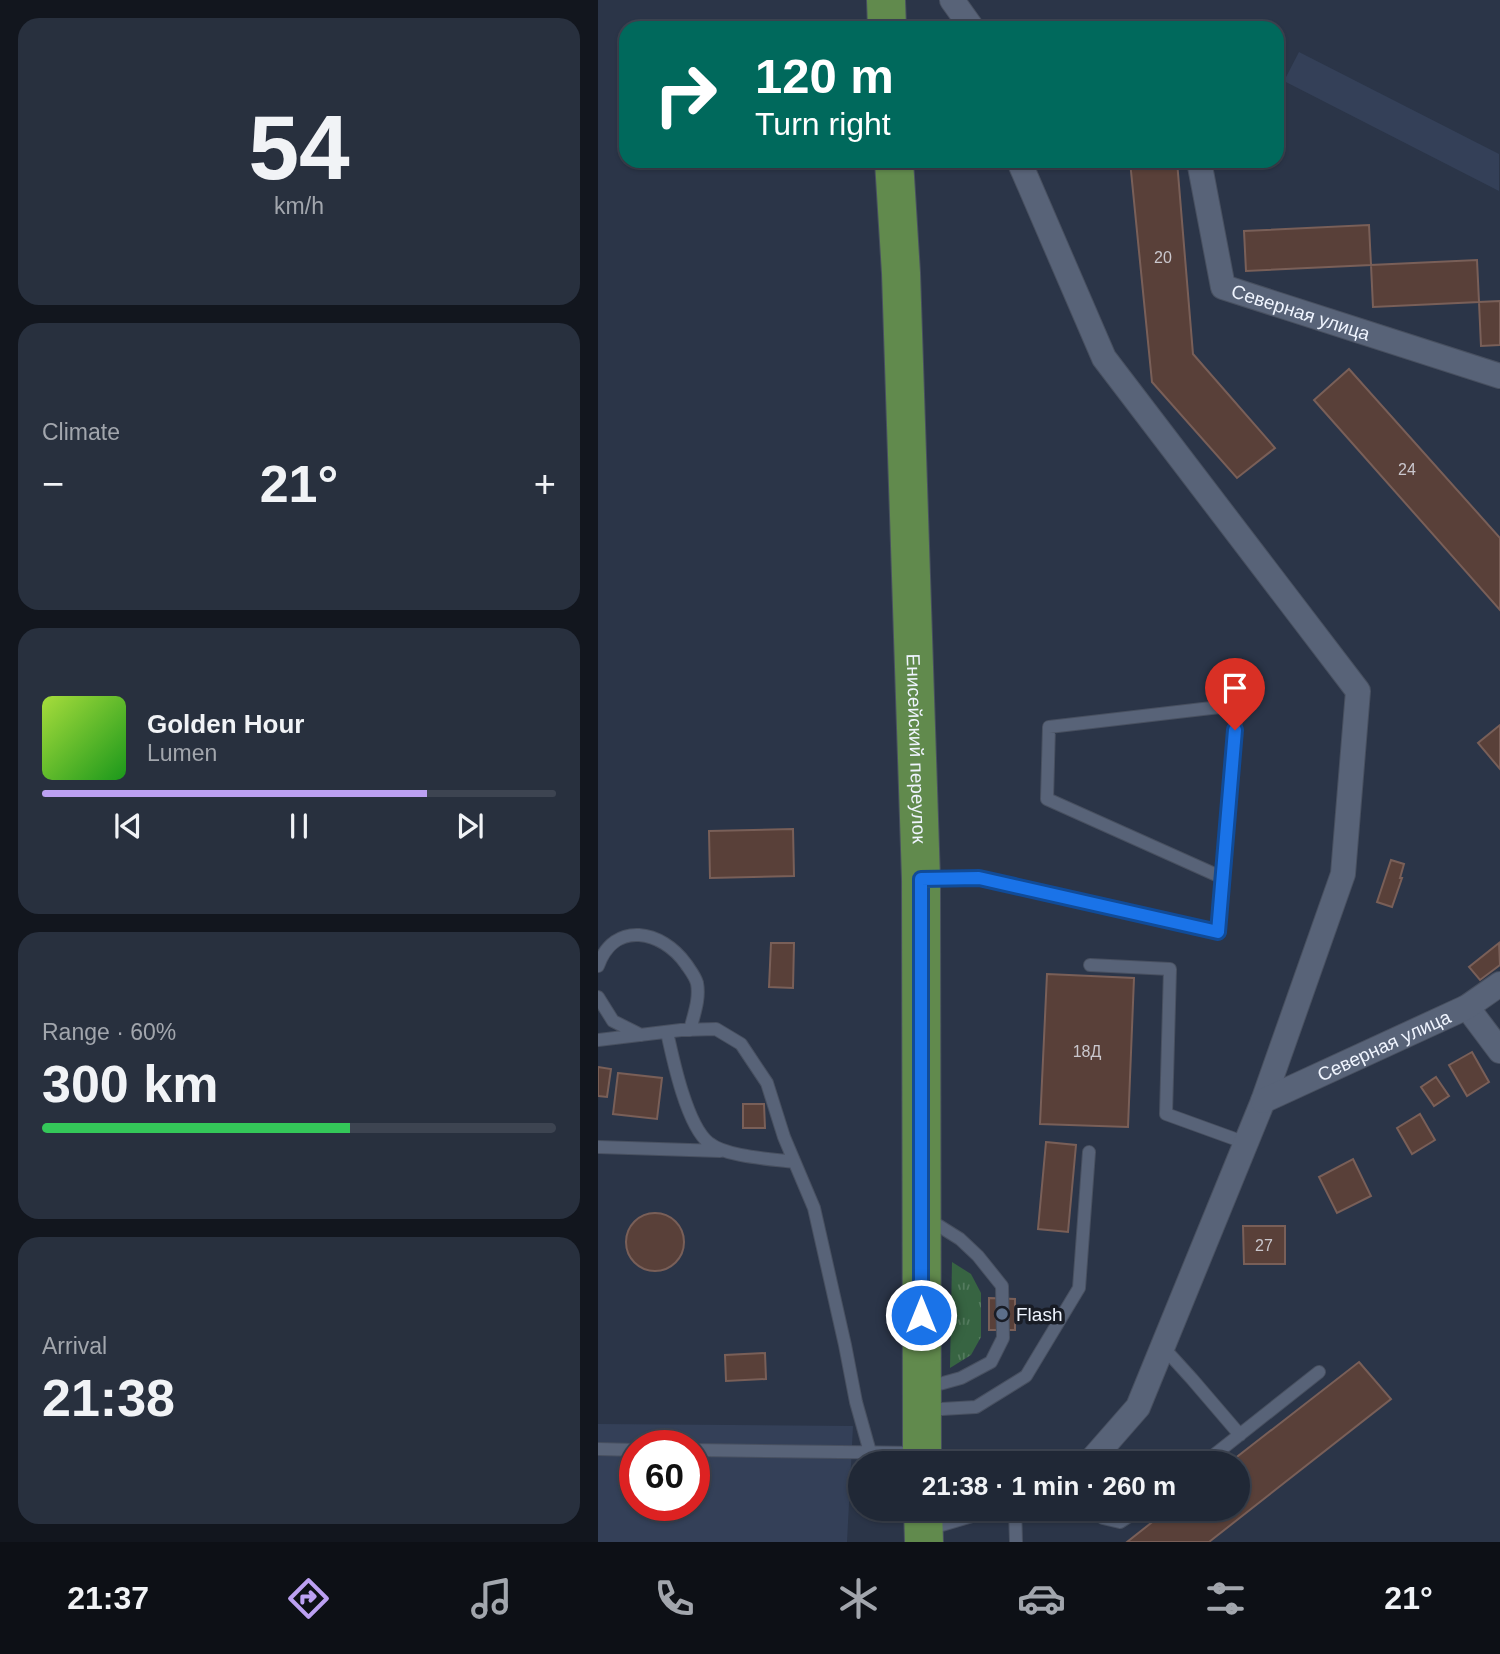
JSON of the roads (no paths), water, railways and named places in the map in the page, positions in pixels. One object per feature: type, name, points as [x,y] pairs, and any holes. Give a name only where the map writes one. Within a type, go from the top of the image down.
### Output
[{"type":"main road","points":[[886,0],[887,21]]},
{"type":"main road","name":"Енисейский переулок","points":[[894,168],[901,272],[921,879],[922,1451]]},
{"type":"street","points":[[952,0],[967,21]]},
{"type":"street","points":[[1022,168],[1104,358],[1358,691],[1343,874],[1263,1101],[1138,1407],[1100,1451]]},
{"type":"street","name":"Северная улица","points":[[1200,168],[1223,287],[1499,376]]},
{"type":"street","name":"Северная улица","points":[[1263,1101],[1467,1007],[1499,984]]},
{"type":"street","points":[[1467,1007],[1499,1051]]},
{"type":"lane","points":[[921,879],[979,878],[1218,932],[1237,705],[1049,727],[1047,799],[1222,877]]},
{"type":"lane","points":[[598,966],[603,953],[624,936],[644,936],[664,942],[680,956],[696,979],[698,1000],[690,1030]]},
{"type":"lane","points":[[1090,965],[1170,969],[1166,1115],[1246,1143]]},
{"type":"lane","points":[[598,997],[613,1021],[643,1036]]},
{"type":"lane","points":[[598,1040],[716,1029],[741,1044],[767,1083],[784,1137],[814,1208],[855,1402],[870,1451]]},
{"type":"lane","points":[[667,1032],[676,1070],[696,1129],[710,1144],[727,1151]]},
{"type":"lane","points":[[598,1147],[727,1151],[794,1162]]},
{"type":"lane","points":[[921,1400],[976,1407],[1026,1376],[1079,1289],[1089,1152]]},
{"type":"lane","points":[[921,1215],[960,1238],[1002,1286],[1003,1338],[991,1362],[921,1400]]},
{"type":"lane","points":[[1162,1346],[1240,1435]]},
{"type":"lane","points":[[1219,1451],[1320,1372]]},
{"type":"lane","points":[[598,1449],[619,1450]]},
{"type":"lane","points":[[710,1450],[848,1452]]},
{"type":"lane","points":[[1015,1521],[1016,1542]]},
{"type":"place","name":"Flash","points":[[1002,1314]]}]
